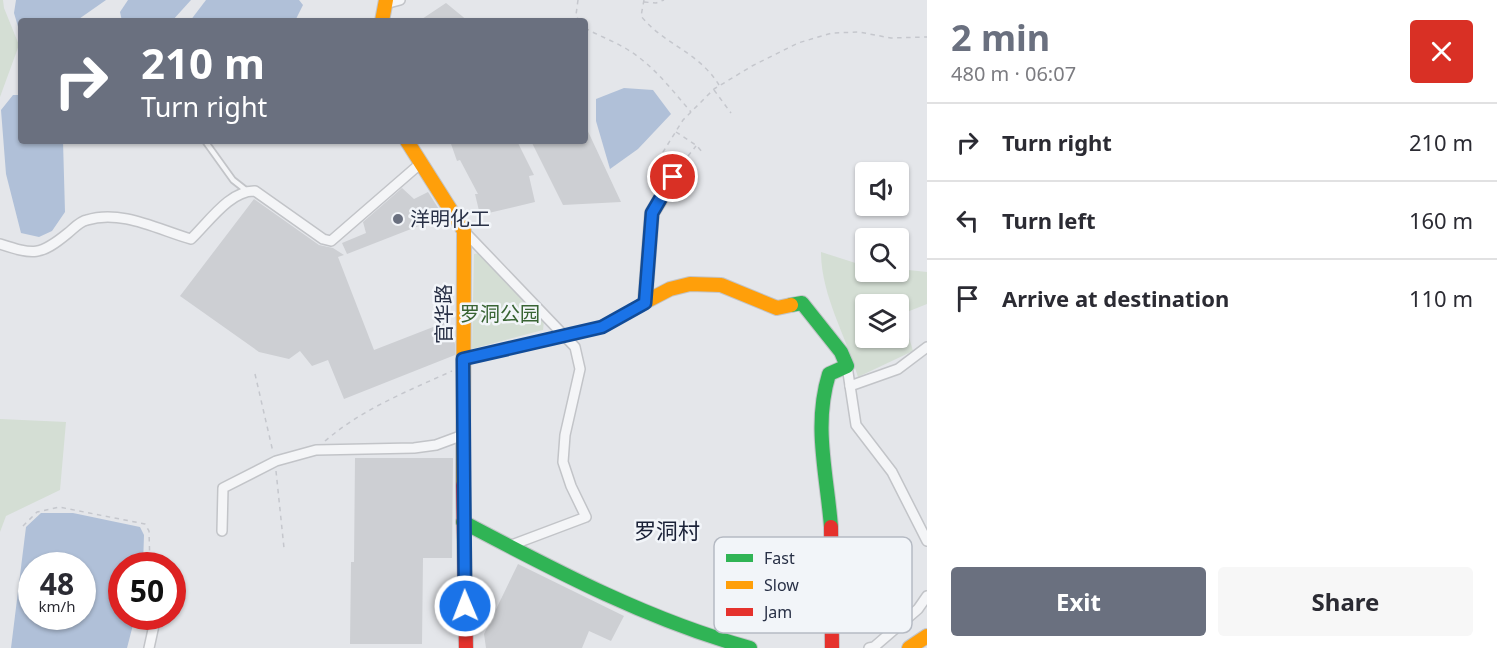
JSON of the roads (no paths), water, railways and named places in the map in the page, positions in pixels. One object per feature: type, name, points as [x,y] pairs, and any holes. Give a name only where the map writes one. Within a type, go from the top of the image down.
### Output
[{"type":"street","points":[[383,18],[386,2],[400,0]]},
{"type":"street","points":[[409,144],[464,231],[575,347],[580,369],[565,435],[563,462],[571,486],[586,517],[509,546]]},
{"type":"street","points":[[0,244],[33,253],[49,249],[85,220],[104,218],[128,219],[191,239],[234,197],[247,191],[255,191],[323,239],[331,241],[421,163]]},
{"type":"street","points":[[645,303],[652,213],[682,164]]},
{"type":"street","name":"官华路","points":[[464,231],[463,522],[466,648]]},
{"type":"street","points":[[463,362],[602,327],[670,289],[690,284],[721,285],[777,308],[802,303],[841,352],[847,366],[856,425],[892,472],[927,541]]},
{"type":"street","points":[[850,386],[898,369],[927,347]]},
{"type":"street","points":[[832,537],[829,492],[819,428],[822,392],[829,374],[847,366]]},
{"type":"street","points":[[222,531],[223,488],[276,461],[316,450],[414,448],[436,445],[463,435]]},
{"type":"street","points":[[463,522],[603,594],[656,618],[744,647]]},
{"type":"street","points":[[912,614],[927,596]]},
{"type":"street","points":[[149,648],[153,630]]},
{"type":"street","points":[[869,648],[889,633]]},
{"type":"street","points":[[909,648],[927,636]]},
{"type":"lane","points":[[207,144],[233,180],[247,191]]},
{"type":"water","points":[[16,0],[106,0],[80,18],[18,18],[18,27],[14,13]]},
{"type":"water","points":[[128,0],[191,0],[175,18],[121,18],[120,12]]},
{"type":"water","points":[[206,0],[299,0],[303,5],[296,18],[192,18]]},
{"type":"water","points":[[624,88],[653,90],[671,114],[638,149],[610,169],[596,121],[596,99]]},
{"type":"water","points":[[13,95],[18,95],[18,144],[63,144],[65,212],[52,231],[39,237],[21,233],[6,174],[1,110]]},
{"type":"water","points":[[41,513],[73,513],[140,527],[144,535],[143,552],[108,552],[108,630],[132,630],[127,648],[11,648],[18,592],[18,630],[96,630],[96,552],[23,552],[26,527]]},
{"type":"place","name":"洋明化工","points":[[398,219]]},
{"type":"district","name":"罗洞村","points":[[667,531]]},
{"type":"park label","name":"罗洞公园","points":[[500,314]]}]
